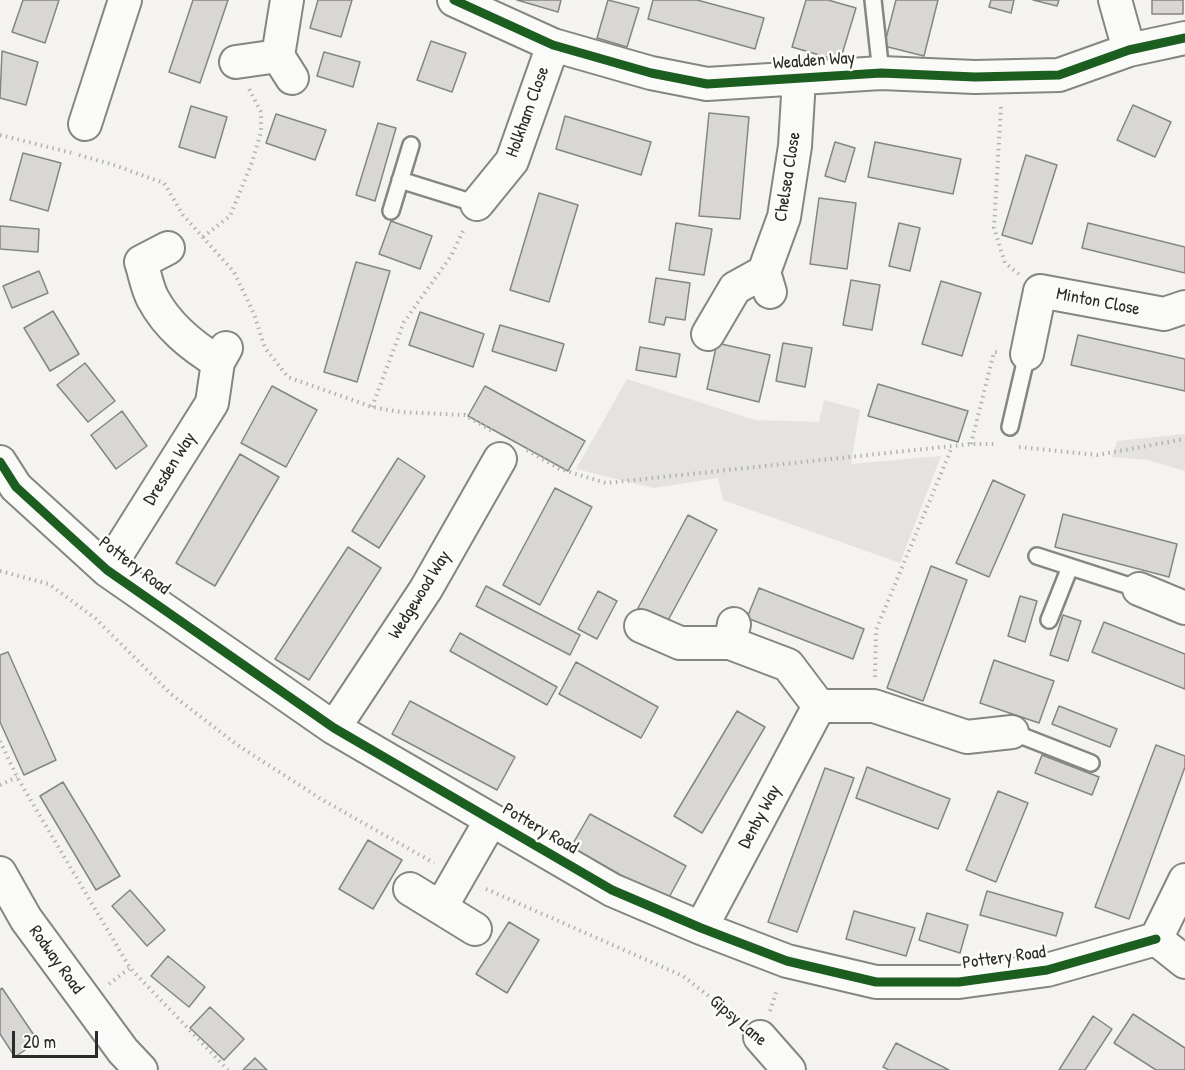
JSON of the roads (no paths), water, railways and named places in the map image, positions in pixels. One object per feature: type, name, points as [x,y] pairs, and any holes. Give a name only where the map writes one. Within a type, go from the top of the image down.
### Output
[{"type":"street","points":[[99,109],[125,0]]},
{"type":"street","points":[[236,62],[286,67],[287,0]]},
{"type":"street","name":"Wealden Way","points":[[454,0],[553,45],[651,73],[707,84],[881,73],[1059,75],[1129,50],[1185,38]]},
{"type":"street","points":[[1115,0],[1129,50]]},
{"type":"street","name":"Holkham Close","points":[[477,204],[512,161],[553,45]]},
{"type":"street","name":"Chelsea Close","points":[[708,334],[735,288],[767,283],[784,217],[795,146],[798,79]]},
{"type":"street","name":"Dresden Way","points":[[107,570],[212,403],[222,355],[195,348],[172,327],[152,298],[141,262],[168,248]]},
{"type":"street","name":"Minton Close","points":[[1027,354],[1040,291],[1164,314],[1185,307]]},
{"type":"street","name":"Wedgewood Way","points":[[334,728],[426,589],[507,447]]},
{"type":"street","name":"Pottery Road","points":[[0,462],[16,487],[107,570],[334,728],[612,890],[701,928],[787,961],[876,982],[959,982],[1047,970],[1156,939]]},
{"type":"street","points":[[1140,589],[1185,608]]},
{"type":"street","points":[[641,626],[680,643],[732,633],[788,665],[819,706],[874,706],[967,737],[1012,732]]},
{"type":"street","name":"Denby Way","points":[[701,928],[819,706]]},
{"type":"street","points":[[441,907],[491,820]]},
{"type":"street","name":"Rodway Road","points":[[0,873],[26,920],[123,1051],[141,1070]]},
{"type":"street","points":[[1185,880],[1156,939],[1185,962]]},
{"type":"street","points":[[410,890],[476,929]]},
{"type":"street","name":"Gipsy Lane","points":[[760,1037],[789,1070]]},
{"type":"lane","points":[[873,0],[881,73]]},
{"type":"lane","points":[[391,211],[411,145]]},
{"type":"lane","points":[[400,180],[477,204]]},
{"type":"lane","points":[[1010,427],[1027,354]]},
{"type":"lane","points":[[1037,556],[1140,589]]},
{"type":"lane","points":[[1049,620],[1070,567]]},
{"type":"lane","points":[[1012,732],[1091,764]]}]
